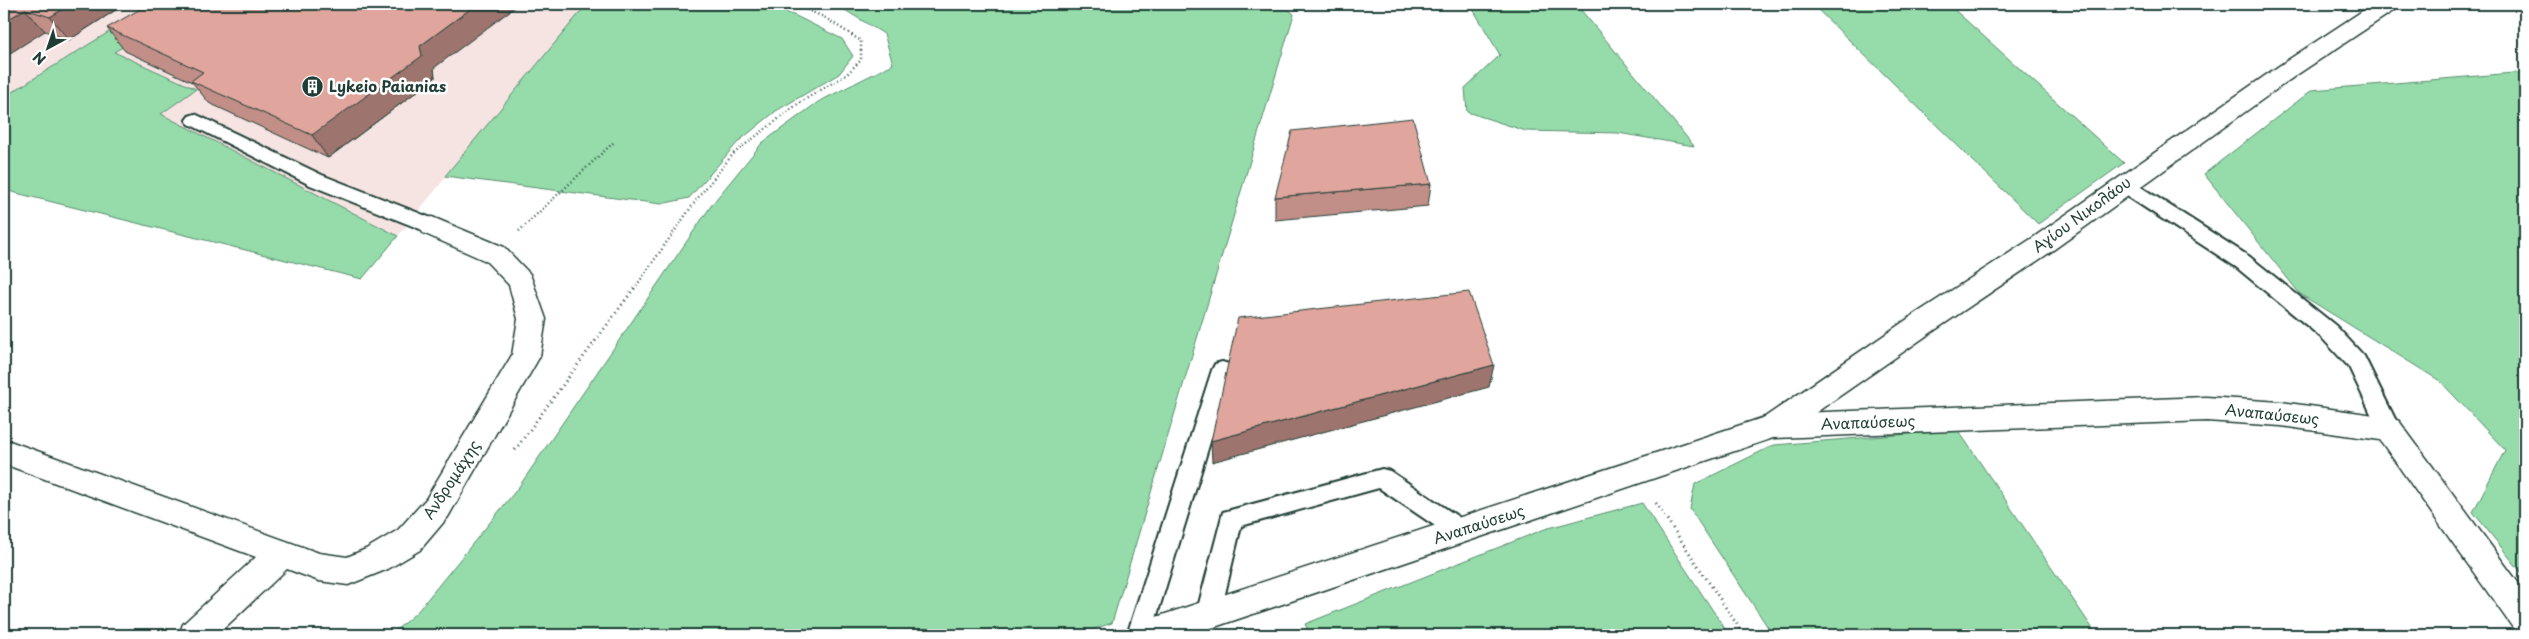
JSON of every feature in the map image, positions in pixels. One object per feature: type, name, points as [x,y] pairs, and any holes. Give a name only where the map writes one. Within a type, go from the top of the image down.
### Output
[{"type":"street","name":"Αγίου Νικολάου","points":[[1775,426],[1919,326],[2040,246],[2287,70],[2388,4]]},
{"type":"street","name":"Ανδρομάχης","points":[[4,451],[283,552],[319,567],[348,571],[377,559],[409,540],[437,508],[476,445],[526,356],[532,320],[521,281],[495,254],[432,226]]},
{"type":"street","name":"Αναπαύσεως","points":[[1147,635],[1775,426],[2206,409],[2282,414],[2389,429]]},
{"type":"street","points":[[2389,429],[2525,618]]},
{"type":"street","points":[[195,635],[283,552]]},
{"type":"lane","points":[[195,120],[316,180],[432,226]]},
{"type":"lane","points":[[2124,185],[2242,262],[2329,332],[2357,362],[2389,429]]},
{"type":"lane","points":[[1139,635],[1222,370]]},
{"type":"lane","points":[[1208,615],[1231,519],[1382,478],[1461,532]]},
{"type":"path","points":[[509,458],[596,342],[697,199],[733,154],[799,103],[846,75],[861,60],[861,40],[824,17],[793,4]]},
{"type":"path","points":[[495,254],[614,142]]},
{"type":"path","points":[[1636,473],[1744,635]]},
{"type":"shaded area","points":[[4,4],[154,4],[4,97]]},
{"type":"shaded area","points":[[197,4],[587,4],[398,236],[161,114],[196,89],[114,52]]},
{"type":"green space","points":[[154,4],[197,4],[114,52],[196,89],[161,114],[398,236],[362,279],[4,190],[4,97]]},
{"type":"green space","points":[[587,4],[762,4],[796,16],[842,39],[853,56],[839,74],[776,111],[739,141],[689,198],[661,204],[445,176]]},
{"type":"green space","points":[[835,4],[1281,4],[1294,14],[1112,623],[1077,635],[390,635],[417,612],[518,488],[713,203],[762,143],[818,102],[893,64],[884,34]]},
{"type":"green space","points":[[1470,4],[1576,4],[1694,146],[1618,133],[1526,131],[1467,112],[1465,88],[1500,55]]},
{"type":"green space","points":[[1812,4],[1948,4],[2124,163],[2038,224]]},
{"type":"green space","points":[[2525,72],[2525,577],[2473,512],[2505,450],[2440,381],[2300,294],[2204,174],[2312,90]]},
{"type":"green space","points":[[1958,430],[2097,635],[1773,635],[1690,509],[1695,484],[1774,445]]},
{"type":"green space","points":[[1642,503],[1729,635],[1310,635],[1305,624],[1545,529]]},
{"type":"building","points":[[4,4],[71,4],[50,17],[25,9],[4,22]]},
{"type":"building","name":"Lykeio Paianias","points":[[149,4],[289,4],[296,6],[300,4],[477,4],[420,46],[422,56],[312,135],[191,81],[203,72],[107,28]]},
{"type":"building","points":[[1413,118],[1431,184],[1275,197],[1292,131]]},
{"type":"building","points":[[1469,292],[1494,365],[1211,441],[1238,318]]},
{"type":"place","name":"Lykeio Paianias","points":[[313,87]]}]
